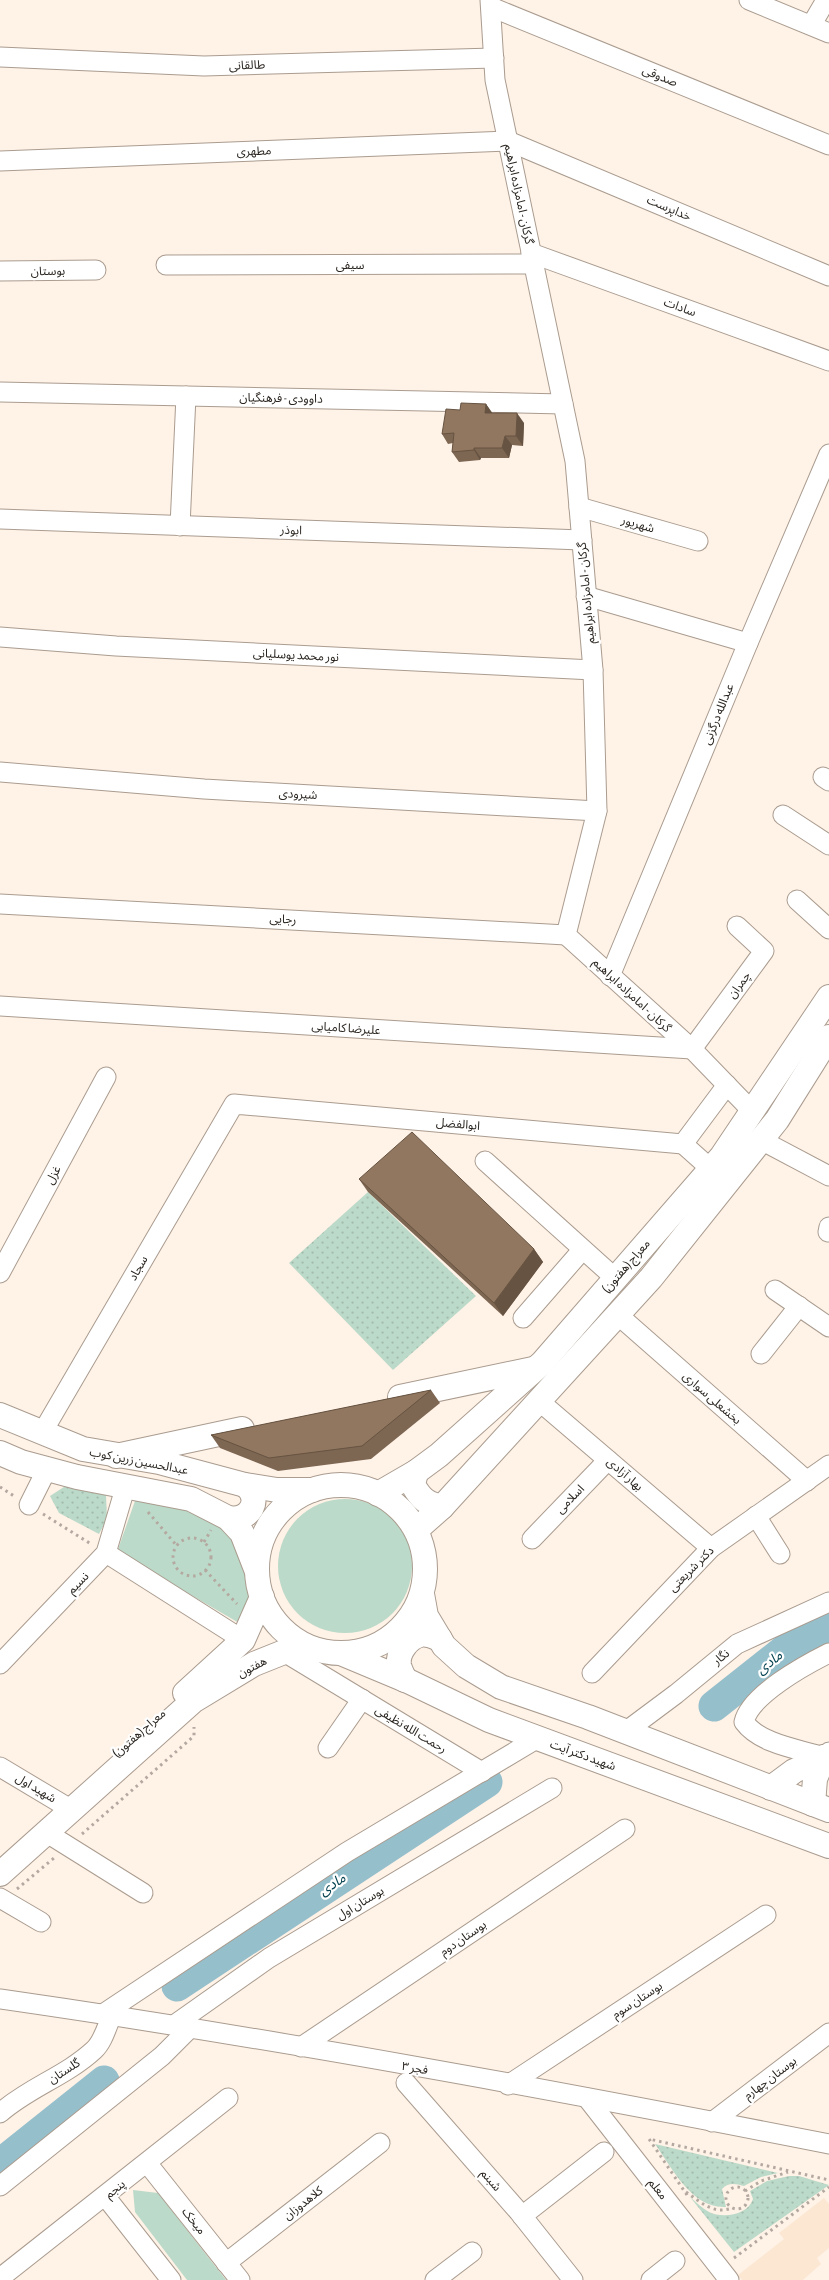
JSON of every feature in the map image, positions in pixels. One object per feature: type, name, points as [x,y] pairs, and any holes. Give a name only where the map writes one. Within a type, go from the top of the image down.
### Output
[{"type":"main road","name":"معراج (هفتون)","points":[[378,1494],[416,1472],[439,1455],[535,1369],[722,1156],[829,997]]},
{"type":"main road","points":[[416,1530],[442,1507],[651,1278],[777,1120],[827,1042]]},
{"type":"main road","points":[[379,1401],[535,1369]]},
{"type":"main road","name":"عبدالحسین زرین کوب","points":[[0,1415],[83,1449],[159,1462],[245,1484],[277,1490],[314,1490]]},
{"type":"main road","points":[[116,1456],[262,1425]]},
{"type":"main road","points":[[0,1453],[21,1462],[47,1469],[191,1499],[228,1518],[242,1533],[257,1572],[262,1597],[274,1621],[293,1639],[316,1650],[343,1654],[369,1649],[392,1636],[410,1617],[422,1594]]},
{"type":"main road","points":[[416,1472],[414,1485],[420,1498],[442,1507]]},
{"type":"main road","points":[[228,1518],[241,1518],[253,1506],[253,1494],[245,1484]]},
{"type":"main road","points":[[257,1572],[260,1546],[272,1522],[290,1503],[314,1490],[335,1486],[357,1487],[378,1494],[400,1509],[416,1530],[424,1558],[425,1572],[422,1594],[426,1616],[444,1646],[466,1666],[501,1687],[821,1807]]},
{"type":"main road","name":"معراج (هفتون)","points":[[0,1874],[47,1833],[66,1806],[230,1654],[234,1634],[262,1597]]},
{"type":"main road","points":[[405,1680],[399,1665],[400,1655],[406,1645],[420,1635],[429,1635],[440,1639]]},
{"type":"main road","name":"هفتون","points":[[193,1701],[254,1664],[284,1652],[316,1650]]},
{"type":"main road","name":"شهید دکتر آیت","points":[[343,1654],[405,1680],[490,1720],[829,1846]]},
{"type":"main road","name":"معراج (هفتون)","points":[[0,1856],[66,1806],[193,1701]]},
{"type":"main road","points":[[771,1788],[794,1771],[826,1754]]},
{"type":"main road","points":[[821,1807],[815,1779],[826,1754]]},
{"type":"street","points":[[812,24],[826,0]]},
{"type":"street","points":[[756,1],[829,33]]},
{"type":"street","name":"گرکان - امامزاده ابراهیم","points":[[490,3],[495,80],[575,461],[593,670],[597,811],[566,935],[692,1050],[752,1111]]},
{"type":"street","name":"صدوقی","points":[[490,3],[829,145]]},
{"type":"street","name":"طالقانی","points":[[0,57],[204,66],[494,58]]},
{"type":"street","name":"مطهری","points":[[0,161],[508,141]]},
{"type":"street","name":"خداپرست","points":[[508,141],[829,276]]},
{"type":"street","name":"سیفی","points":[[166,265],[532,259]]},
{"type":"street","name":"سادات","points":[[532,259],[829,361]]},
{"type":"street","name":"بوستان","points":[[0,271],[96,270]]},
{"type":"street","name":"داوودی - فرهنگیان","points":[[0,392],[563,404]]},
{"type":"street","points":[[180,526],[186,396]]},
{"type":"street","name":"عبدالله درگزنی","points":[[610,976],[748,643],[828,458]]},
{"type":"street","name":"شهریور","points":[[579,507],[698,541]]},
{"type":"street","name":"ابوذر","points":[[0,520],[582,540]]},
{"type":"street","points":[[586,596],[748,643]]},
{"type":"street","name":"نور محمد یوسلیانی","points":[[0,636],[116,646],[593,670]]},
{"type":"street","name":"شیرودی","points":[[0,772],[204,789],[597,811]]},
{"type":"street","points":[[783,815],[829,844]]},
{"type":"street","points":[[797,900],[829,929]]},
{"type":"street","name":"رجایی","points":[[0,904],[566,935]]},
{"type":"street","name":"چمران","points":[[692,1050],[764,951],[737,926]]},
{"type":"street","name":"علیرضا کامیابی","points":[[0,1006],[692,1050]]},
{"type":"street","name":"غزل","points":[[0,1273],[106,1077]]},
{"type":"street","points":[[711,1168],[683,1144],[727,1085]]},
{"type":"street","name":"ابوالفضل","points":[[234,1104],[683,1144]]},
{"type":"street","name":"سجاد","points":[[42,1433],[234,1104]]},
{"type":"street","points":[[761,1140],[829,1176]]},
{"type":"street","points":[[485,1161],[615,1278]]},
{"type":"street","points":[[523,1318],[577,1256]]},
{"type":"street","points":[[775,1290],[829,1327]]},
{"type":"street","points":[[761,1354],[799,1306]]},
{"type":"street","name":"بخشعلی سواری","points":[[618,1315],[807,1481]]},
{"type":"street","name":"بهار آزادی","points":[[539,1401],[711,1548]]},
{"type":"street","name":"اسلامی","points":[[532,1539],[608,1460]]},
{"type":"street","name":"دکتر شریعتی","points":[[592,1673],[711,1548],[828,1468]]},
{"type":"street","points":[[29,1505],[47,1469]]},
{"type":"street","name":"نسیم","points":[[0,1664],[106,1553],[126,1486]]},
{"type":"street","points":[[756,1516],[780,1554]]},
{"type":"street","points":[[106,1553],[234,1634]]},
{"type":"street","name":"نگار","points":[[625,1732],[676,1694],[737,1644],[829,1602]]},
{"type":"street","name":"رحمت الله نظیفی","points":[[284,1652],[482,1772]]},
{"type":"street","points":[[826,1754],[772,1740],[751,1731],[744,1722],[746,1713],[753,1705],[795,1670],[829,1653]]},
{"type":"street","points":[[328,1748],[362,1699]]},
{"type":"street","points":[[108,2015],[347,1852],[538,1738]]},
{"type":"street","name":"شهید اول","points":[[0,1767],[66,1806]]},
{"type":"street","name":"بوستان اول","points":[[0,2186],[162,2056],[182,2026],[269,1958],[552,1788]]},
{"type":"street","name":"بوستان دوم","points":[[301,2047],[625,1829]]},
{"type":"street","points":[[47,1833],[143,1893]]},
{"type":"street","points":[[2,1899],[41,1922]]},
{"type":"street","name":"بوستان سوم","points":[[508,2085],[766,1915]]},
{"type":"street","name":"فجر ۳","points":[[0,1999],[182,2026],[588,2098],[829,2144]]},
{"type":"street","name":"گلستان","points":[[0,2113],[16,2098],[57,2077],[96,2049],[108,2015]]},
{"type":"street","name":"بوستان چهارم","points":[[712,2122],[829,2034]]},
{"type":"street","name":"شبنم","points":[[406,2083],[522,2216],[573,2280]]},
{"type":"street","name":"پنجم","points":[[0,2278],[228,2098]]},
{"type":"street","name":"معلم","points":[[588,2098],[728,2270]]},
{"type":"street","name":"کلاهدوزان","points":[[226,2262],[380,2143]]},
{"type":"street","points":[[522,2216],[604,2152]]},
{"type":"street","name":"میخک","points":[[147,2163],[240,2280]]},
{"type":"street","points":[[105,2196],[171,2280]]},
{"type":"street","points":[[435,2280],[472,2252]]},
{"type":"street","points":[[651,2280],[675,2261]]},
{"type":"path","points":[[0,1487],[106,1553]]},
{"type":"path","points":[[146,1510],[176,1546]]},
{"type":"path","points":[[193,1538],[204,1542],[210,1553],[210,1559],[205,1570],[194,1576],[182,1573],[177,1569],[173,1557],[176,1546],[186,1539],[193,1538]]},
{"type":"path","points":[[205,1570],[236,1601],[242,1611],[234,1634]]},
{"type":"path","points":[[2,1899],[68,1846],[194,1736],[193,1701]]},
{"type":"path","points":[[695,2206],[649,2139],[829,2180]]},
{"type":"path","points":[[745,2191],[761,2181],[790,2172]]},
{"type":"path","points":[[728,2270],[829,2187]]},
{"type":"path","points":[[684,2191],[717,2211],[739,2208],[745,2204],[748,2198],[745,2191],[739,2188],[729,2190],[726,2200],[732,2208]]},
{"type":"path","points":[[728,2251],[728,2270]]},
{"type":"shaded area","points":[[824,2198],[829,2204],[829,2248],[817,2258],[821,2264],[803,2280],[742,2280],[738,2275],[784,2239],[779,2233]]},
{"type":"green space","points":[[368,1192],[476,1296],[393,1370],[289,1263]]},
{"type":"green space","points":[[67,1485],[106,1495],[107,1519],[99,1534],[59,1513],[50,1496]]},
{"type":"green space","points":[[345,1499],[371,1504],[382,1510],[392,1519],[401,1529],[407,1540],[412,1566],[407,1592],[401,1603],[392,1613],[382,1622],[371,1628],[345,1633],[319,1628],[308,1622],[298,1613],[289,1603],[283,1592],[278,1566],[283,1540],[289,1529],[298,1519],[308,1510],[319,1504]]},
{"type":"green space","points":[[135,1501],[189,1501],[228,1521],[254,1584],[239,1623],[117,1552]]},
{"type":"green space","points":[[655,2144],[778,2173],[761,2177],[744,2186],[727,2185],[722,2189],[726,2207],[714,2206],[693,2194],[684,2185]]},
{"type":"green space","points":[[789,2176],[799,2176],[829,2185],[734,2252],[690,2197],[709,2212],[721,2215],[734,2214],[746,2209],[750,2204],[753,2199],[750,2191],[767,2181]]},
{"type":"green space","points":[[133,2190],[158,2193],[226,2280],[187,2280],[135,2212]]},
{"type":"building","points":[[461,403],[486,404],[485,413],[517,413],[516,436],[505,436],[502,448],[474,448],[474,450],[452,452],[454,433],[442,434],[446,409],[460,410]]},
{"type":"building","points":[[412,1132],[534,1249],[494,1303],[359,1179]]},
{"type":"building","points":[[431,1390],[362,1446],[269,1458],[211,1435]]},
{"type":"waterway","name":"مادی","points":[[714,1706],[791,1645],[829,1626]]},
{"type":"waterway","name":"مادی","points":[[177,1986],[487,1782]]},
{"type":"waterway","name":"مادی","points":[[0,2164],[104,2081]]}]
